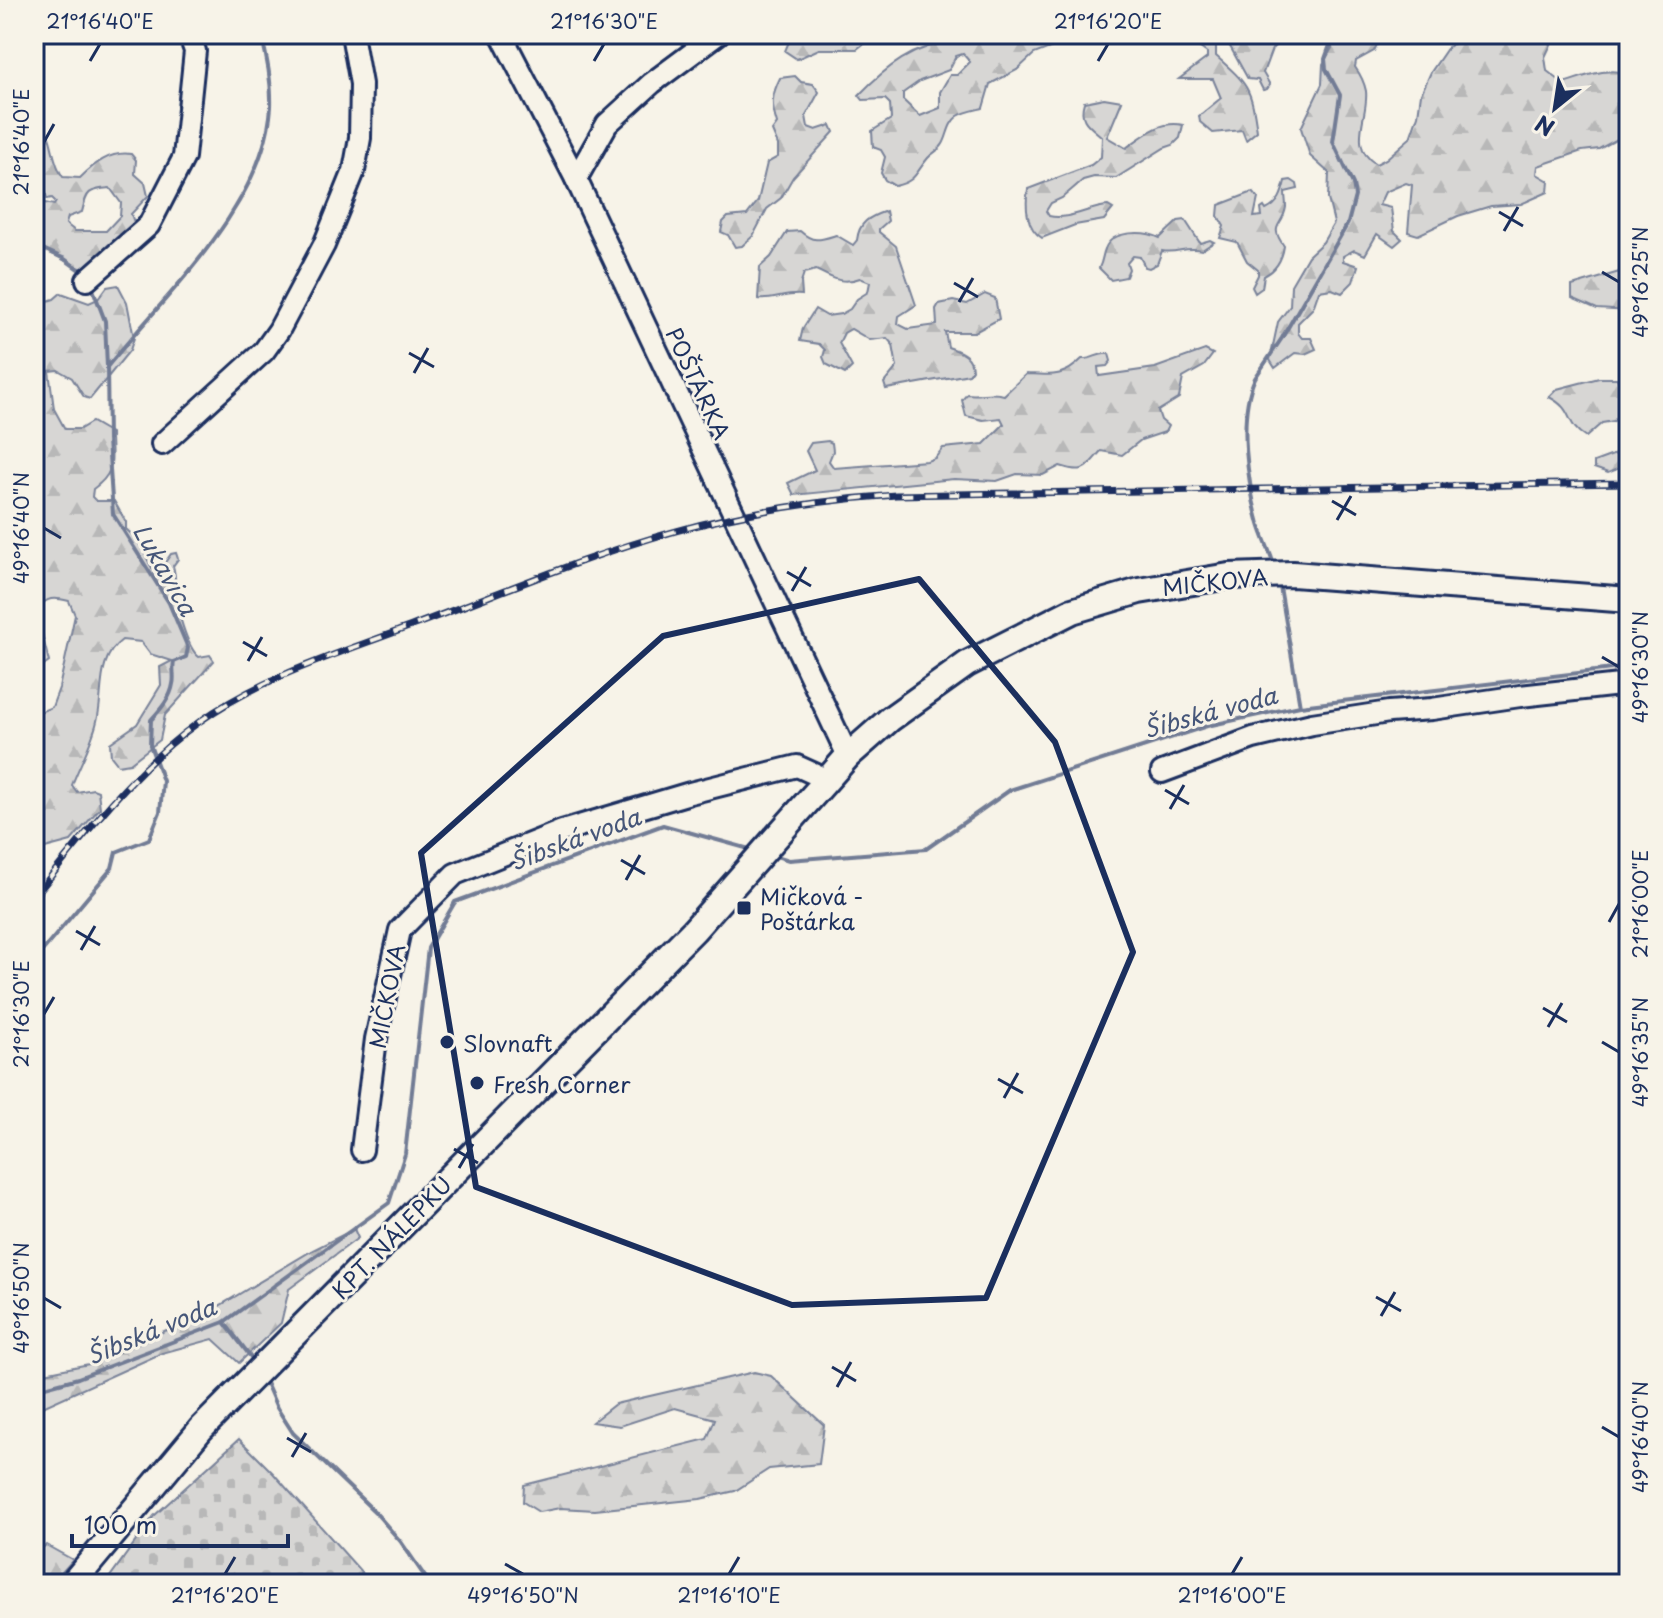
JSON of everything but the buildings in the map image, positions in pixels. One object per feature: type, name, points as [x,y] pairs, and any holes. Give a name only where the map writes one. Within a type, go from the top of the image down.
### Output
[{"type":"main road","name":"MIČKOVA","points":[[848,756],[890,719],[956,671],[993,649],[1072,611],[1139,591],[1184,582],[1271,574],[1629,600]]},
{"type":"main road","name":"KPT. NÁLEPKU","points":[[72,1584],[201,1429],[694,930],[848,756]]},
{"type":"street","points":[[87,280],[149,225],[184,157],[195,51],[189,34]]},
{"type":"street","points":[[162,444],[264,351],[279,330],[324,245],[354,171],[360,138],[362,96],[352,34]]},
{"type":"street","name":"POŠTÁRKA","points":[[501,34],[576,179],[848,756]]},
{"type":"street","points":[[576,179],[607,124],[652,83],[718,34]]},
{"type":"street","points":[[1162,772],[1253,738],[1312,724],[1629,684]]},
{"type":"street","name":"MIČKOVA","points":[[362,1150],[376,1039],[400,930],[455,874],[562,831],[690,793],[797,766],[828,780]]},
{"type":"highlighted area","points":[[919,579],[1055,742],[1133,952],[986,1298],[792,1305],[476,1187],[421,853],[663,636]]},
{"type":"green space","points":[[798,34],[876,34],[857,49],[819,49],[797,59],[785,51],[790,39]]},
{"type":"green space","points":[[960,34],[1071,35],[1068,41],[1034,54],[1017,70],[990,84],[983,108],[958,116],[950,126],[945,141],[912,179],[895,186],[885,180],[881,173],[885,157],[881,150],[873,147],[872,131],[891,119],[890,104],[885,99],[863,100],[859,95],[902,59],[926,48],[953,42]],"holes":[[[963,54],[970,62],[957,75],[950,75],[940,92],[940,108],[920,116],[903,100],[903,93],[920,81],[949,70],[956,56]]]},
{"type":"green space","points":[[1202,34],[1286,34],[1272,49],[1263,73],[1270,85],[1263,90],[1258,80],[1248,79],[1227,41],[1216,40],[1216,56],[1242,81],[1253,105],[1257,131],[1246,140],[1242,130],[1213,133],[1200,122],[1199,116],[1221,98],[1213,79],[1179,79],[1207,58],[1207,53],[1192,42]]},
{"type":"green space","points":[[1332,34],[1382,34],[1374,51],[1356,61],[1355,67],[1366,91],[1361,140],[1367,157],[1376,164],[1410,138],[1421,94],[1431,72],[1448,47],[1468,34],[1556,34],[1545,57],[1547,71],[1563,83],[1604,72],[1629,74],[1629,133],[1599,149],[1582,151],[1538,166],[1537,174],[1549,181],[1548,192],[1521,204],[1491,206],[1458,216],[1418,235],[1408,232],[1412,185],[1406,183],[1385,192],[1379,205],[1391,208],[1394,231],[1402,239],[1394,246],[1377,234],[1365,255],[1354,250],[1343,256],[1343,261],[1358,266],[1353,282],[1342,293],[1332,289],[1319,291],[1313,308],[1298,323],[1298,333],[1302,338],[1311,338],[1316,349],[1305,354],[1295,353],[1275,368],[1270,360],[1278,322],[1290,306],[1291,285],[1308,256],[1323,242],[1334,223],[1328,199],[1329,173],[1310,156],[1301,128],[1322,84],[1323,64],[1332,48]]},
{"type":"green space","points":[[795,76],[801,82],[813,84],[819,92],[806,116],[808,127],[816,130],[831,125],[834,132],[793,177],[781,198],[767,209],[753,236],[742,246],[735,247],[728,235],[721,232],[723,222],[728,217],[747,215],[758,201],[767,163],[778,157],[778,145],[772,131],[777,124],[773,106],[775,90],[780,78]]},
{"type":"green space","points":[[1104,98],[1122,101],[1107,137],[1126,148],[1153,130],[1167,125],[1183,125],[1180,138],[1116,178],[1083,180],[1051,203],[1046,211],[1049,216],[1056,217],[1108,206],[1113,209],[1104,220],[1075,225],[1042,238],[1033,229],[1028,216],[1028,189],[1091,165],[1101,157],[1102,137],[1086,122],[1083,109],[1084,102]]},
{"type":"green space","points":[[34,118],[46,131],[63,177],[80,178],[109,157],[131,154],[136,160],[135,174],[145,183],[148,196],[131,214],[136,228],[93,273],[34,245],[34,208],[56,202],[52,198],[47,199],[45,190],[34,191]],"holes":[[[110,188],[121,203],[120,216],[106,231],[75,231],[66,224],[68,217],[82,212],[87,196],[93,191]]]},
{"type":"green space","points":[[1291,180],[1298,189],[1285,192],[1286,207],[1277,229],[1284,246],[1282,256],[1275,268],[1264,276],[1262,288],[1255,293],[1252,287],[1258,270],[1247,261],[1237,242],[1220,238],[1224,226],[1218,216],[1219,205],[1253,192],[1258,198],[1254,217],[1262,216],[1261,209],[1264,207],[1266,210],[1274,205],[1285,181]]},
{"type":"green space","points":[[886,211],[888,221],[879,232],[896,246],[916,305],[899,316],[898,324],[908,329],[937,325],[936,309],[939,304],[953,301],[967,304],[985,294],[995,298],[999,319],[975,332],[945,332],[948,347],[968,357],[972,370],[969,374],[886,389],[884,383],[897,367],[893,345],[887,338],[870,340],[851,329],[844,333],[839,343],[852,367],[845,374],[826,364],[823,357],[825,350],[819,344],[800,341],[803,328],[815,309],[827,316],[850,309],[857,299],[868,292],[870,282],[860,278],[842,281],[816,270],[804,273],[802,295],[758,299],[760,267],[771,257],[787,232],[800,231],[817,239],[836,235],[853,245],[866,221]]},
{"type":"green space","points":[[1185,220],[1200,243],[1214,242],[1202,250],[1162,251],[1157,264],[1149,268],[1145,267],[1140,257],[1133,256],[1127,263],[1129,269],[1126,277],[1111,280],[1099,268],[1105,249],[1115,238],[1138,233],[1160,238],[1178,221]]},
{"type":"green space","points":[[1629,270],[1629,311],[1597,309],[1572,298],[1572,286]]},
{"type":"green space","points":[[118,285],[127,302],[134,338],[130,350],[90,399],[84,397],[72,378],[58,370],[49,371],[54,409],[65,429],[80,429],[92,422],[111,433],[109,471],[93,489],[92,497],[96,501],[114,501],[126,522],[126,529],[138,540],[153,570],[159,571],[171,554],[176,553],[178,559],[173,566],[175,591],[183,627],[199,657],[210,655],[214,661],[165,715],[160,740],[130,763],[118,765],[111,756],[110,743],[137,724],[161,685],[160,667],[172,661],[150,654],[141,642],[122,640],[114,648],[102,677],[95,729],[72,785],[77,792],[98,791],[100,808],[71,841],[34,851],[34,710],[40,712],[52,707],[75,615],[69,601],[59,599],[47,600],[36,609],[49,662],[35,672],[34,305],[54,299],[61,293],[89,303],[98,299],[107,287]]},
{"type":"green space","points":[[1205,350],[1213,354],[1204,366],[1183,378],[1179,398],[1158,411],[1161,420],[1168,426],[1165,432],[1141,440],[1122,455],[1101,451],[1080,470],[1060,466],[1043,475],[1017,474],[997,481],[954,479],[794,495],[788,483],[815,470],[806,451],[811,443],[832,443],[829,461],[834,468],[927,461],[935,458],[943,448],[984,444],[1004,424],[1001,418],[983,420],[966,416],[962,400],[967,394],[1004,395],[1026,374],[1057,374],[1069,370],[1082,359],[1109,354],[1111,361],[1107,366],[1098,367],[1099,376],[1155,368]]},
{"type":"green space","points":[[1599,378],[1617,378],[1620,385],[1629,387],[1629,405],[1624,406],[1614,421],[1602,423],[1586,437],[1575,427],[1563,407],[1549,397],[1557,389]]},
{"type":"green space","points":[[1629,449],[1629,464],[1608,473],[1594,468],[1594,462]]},
{"type":"green space","points":[[354,1229],[358,1238],[289,1289],[281,1323],[239,1363],[213,1339],[162,1353],[34,1411],[34,1375],[94,1363],[160,1333],[219,1306]]},
{"type":"green space","points":[[754,1372],[771,1376],[824,1425],[819,1464],[769,1469],[735,1491],[700,1499],[595,1510],[560,1508],[539,1512],[523,1502],[524,1485],[707,1439],[715,1419],[675,1408],[620,1426],[592,1422],[615,1404]]},
{"type":"green space","points":[[239,1439],[372,1584],[108,1584],[107,1581],[154,1516]]},
{"type":"green space","points":[[46,1545],[73,1560],[51,1584],[34,1584],[34,1555]]},
{"type":"waterway","name":"Lukavica","points":[[34,961],[112,868],[116,852],[149,839],[160,812],[163,781],[150,745],[151,720],[170,694],[174,662],[186,657],[188,648],[169,603],[113,514],[107,367],[208,247],[232,214],[251,179],[264,144],[271,107],[269,70],[261,34]]},
{"type":"waterway","points":[[1274,565],[1251,490],[1246,451],[1246,412],[1255,378],[1282,338],[1348,223],[1355,196],[1353,184],[1333,142],[1340,95],[1326,69],[1325,59],[1334,34]]},
{"type":"waterway","points":[[34,245],[63,258],[84,273]]},
{"type":"waterway","points":[[91,284],[105,321],[107,367]]},
{"type":"waterway","points":[[1279,581],[1300,706]]},
{"type":"waterway","name":"Šibská voda","points":[[773,855],[789,860],[926,849],[1010,790],[1207,726],[1300,706],[1629,667]]},
{"type":"waterway","name":"Šibská voda","points":[[34,1390],[78,1378],[224,1322],[389,1203],[405,1154],[428,948],[455,902],[663,825],[753,850]]},
{"type":"waterway","points":[[224,1322],[254,1361]]},
{"type":"waterway","points":[[263,1376],[277,1408],[293,1433],[375,1512],[401,1542],[430,1584]]},
{"type":"railway","points":[[34,897],[111,804],[153,760],[199,722],[249,691],[331,656],[576,563],[703,524],[785,507],[896,495],[1629,483]]},
{"type":"place","name":"Mičková - Poštárka","points":[[744,908]]},
{"type":"place","name":"Slovnaft","points":[[447,1042]]},
{"type":"place","name":"Fresh Corner","points":[[477,1083]]}]
